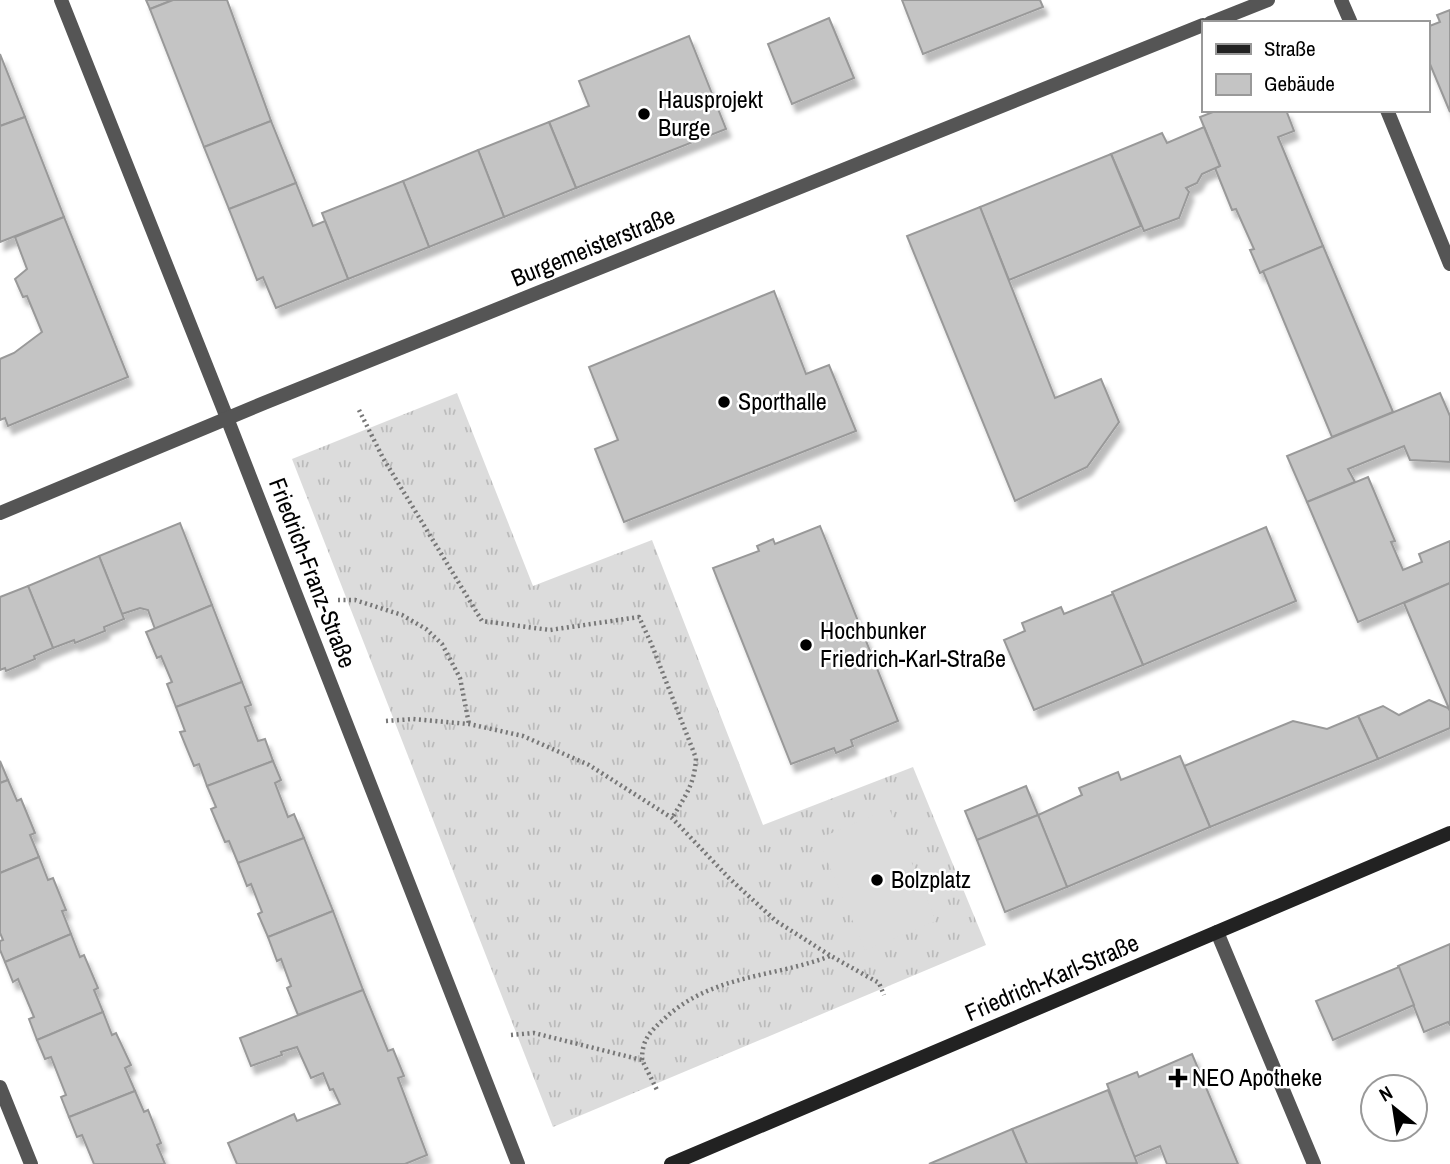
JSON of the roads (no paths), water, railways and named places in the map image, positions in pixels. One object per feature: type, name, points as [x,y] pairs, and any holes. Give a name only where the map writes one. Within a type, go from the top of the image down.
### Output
[{"type":"main road","name":"Friedrich-Karl-Straße","points":[[671,1164],[1450,833]]},
{"type":"street","name":"Friedrich-Franz-Straße","points":[[61,0],[518,1164]]},
{"type":"street","points":[[1215,21],[1268,0]]},
{"type":"street","points":[[1341,0],[1350,21]]},
{"type":"street","name":"Burgemeisterstraße","points":[[0,513],[227,418],[1202,25]]},
{"type":"street","points":[[1388,112],[1450,264]]},
{"type":"street","points":[[1217,932],[1314,1164]]},
{"type":"street","points":[[0,1087],[31,1164]]},
{"type":"place","name":"Hausprojekt Burge","points":[[644,114]]},
{"type":"place","name":"Sporthalle","points":[[724,402]]},
{"type":"place","name":"Hochbunker Friedrich-Karl-Straße","points":[[806,645]]},
{"type":"place","name":"Bolzplatz","points":[[877,880]]},
{"type":"place","name":"NEO Apotheke","points":[[1178,1078]]}]
